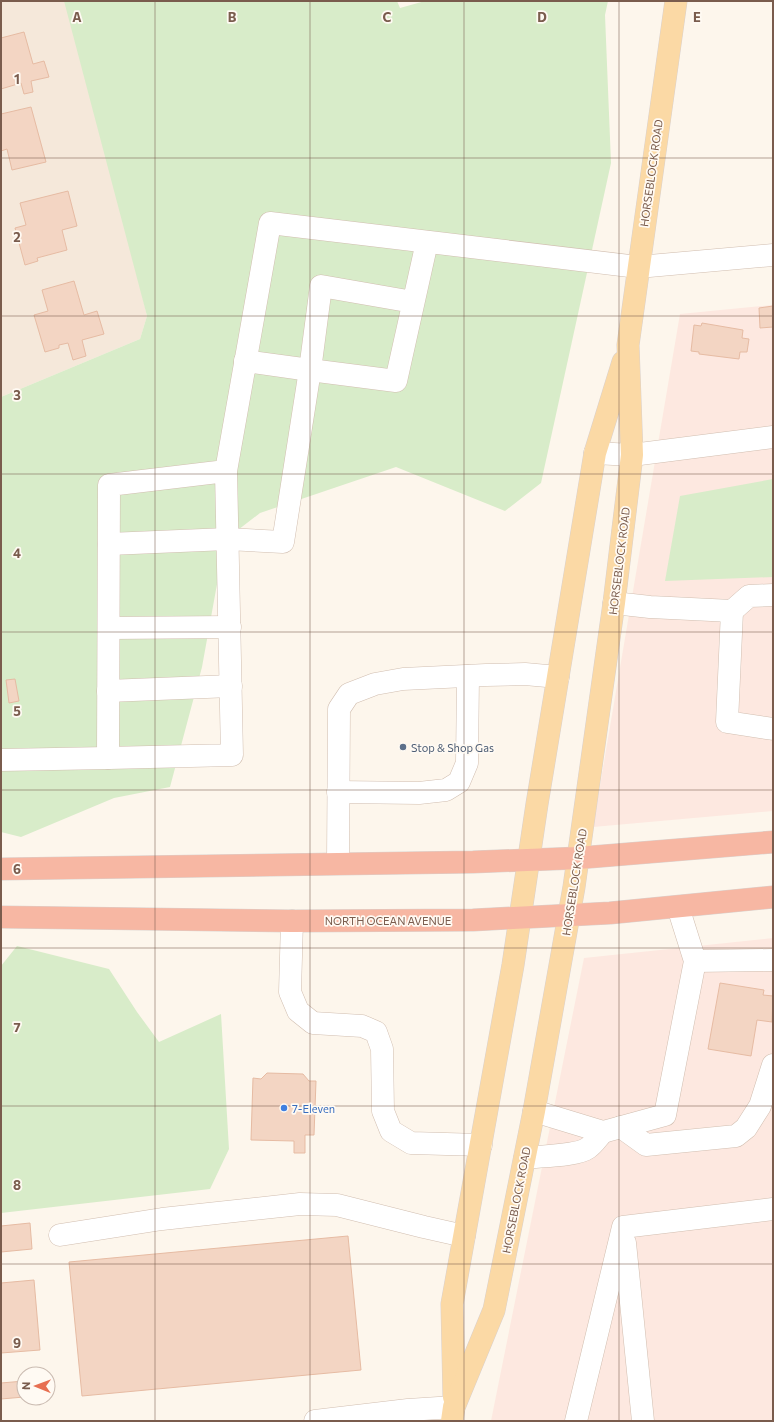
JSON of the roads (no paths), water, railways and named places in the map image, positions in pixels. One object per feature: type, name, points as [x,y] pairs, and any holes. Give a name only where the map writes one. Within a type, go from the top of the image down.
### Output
[{"type":"highway","points":[[1,869],[473,862],[578,858],[773,842]]},
{"type":"highway","name":"NORTH OCEAN AVENUE","points":[[1,917],[292,921],[520,919],[678,907],[773,896]]},
{"type":"main road","name":"HORSEBLOCK ROAD","points":[[453,1414],[494,1310],[534,1111],[569,916],[614,603],[632,456],[628,345],[676,1]]},
{"type":"main road","name":"HORSEBLOCK ROAD","points":[[453,1414],[452,1304],[513,965],[595,453],[628,345]]},
{"type":"lane","points":[[1,760],[232,755],[226,471],[270,223],[638,267],[773,255]]},
{"type":"lane","points":[[245,361],[396,381],[427,242]]},
{"type":"lane","points":[[109,544],[227,539],[283,542],[310,370],[321,286],[413,302]]},
{"type":"lane","points":[[595,453],[632,456],[773,437]]},
{"type":"lane","points":[[108,758],[109,485],[226,471]]},
{"type":"lane","points":[[614,603],[650,607],[732,611],[749,596],[773,595]]},
{"type":"lane","points":[[732,611],[727,722],[773,729]]},
{"type":"lane","points":[[109,628],[230,627]]},
{"type":"lane","points":[[338,864],[338,709],[349,694],[375,684],[403,680],[525,674],[558,677]]},
{"type":"lane","points":[[338,792],[419,792],[446,790],[459,782],[467,763],[468,676]]},
{"type":"lane","points":[[108,691],[231,686]]},
{"type":"lane","points":[[525,1158],[560,1154],[568,1155],[587,1149],[612,1130],[665,1115],[695,961],[678,907]]},
{"type":"lane","points":[[292,921],[290,992],[298,1011],[313,1023],[362,1026],[376,1032],[382,1049],[383,1111],[391,1131],[411,1144],[481,1145]]},
{"type":"lane","points":[[695,961],[773,960]]},
{"type":"lane","points":[[534,1111],[612,1130],[646,1145],[736,1136],[746,1128],[760,1106],[773,1065]]},
{"type":"lane","points":[[60,1235],[162,1219],[300,1204],[338,1205],[417,1226],[464,1236]]},
{"type":"lane","points":[[623,1226],[773,1209]]},
{"type":"lane","points":[[576,1421],[623,1226]]},
{"type":"lane","points":[[623,1226],[643,1421]]},
{"type":"lane","points":[[315,1421],[408,1410],[453,1414]]},
{"type":"place","name":"Stop & Shop Gas","points":[[403,747]]},
{"type":"place","name":"7-Eleven","points":[[284,1108]]}]
